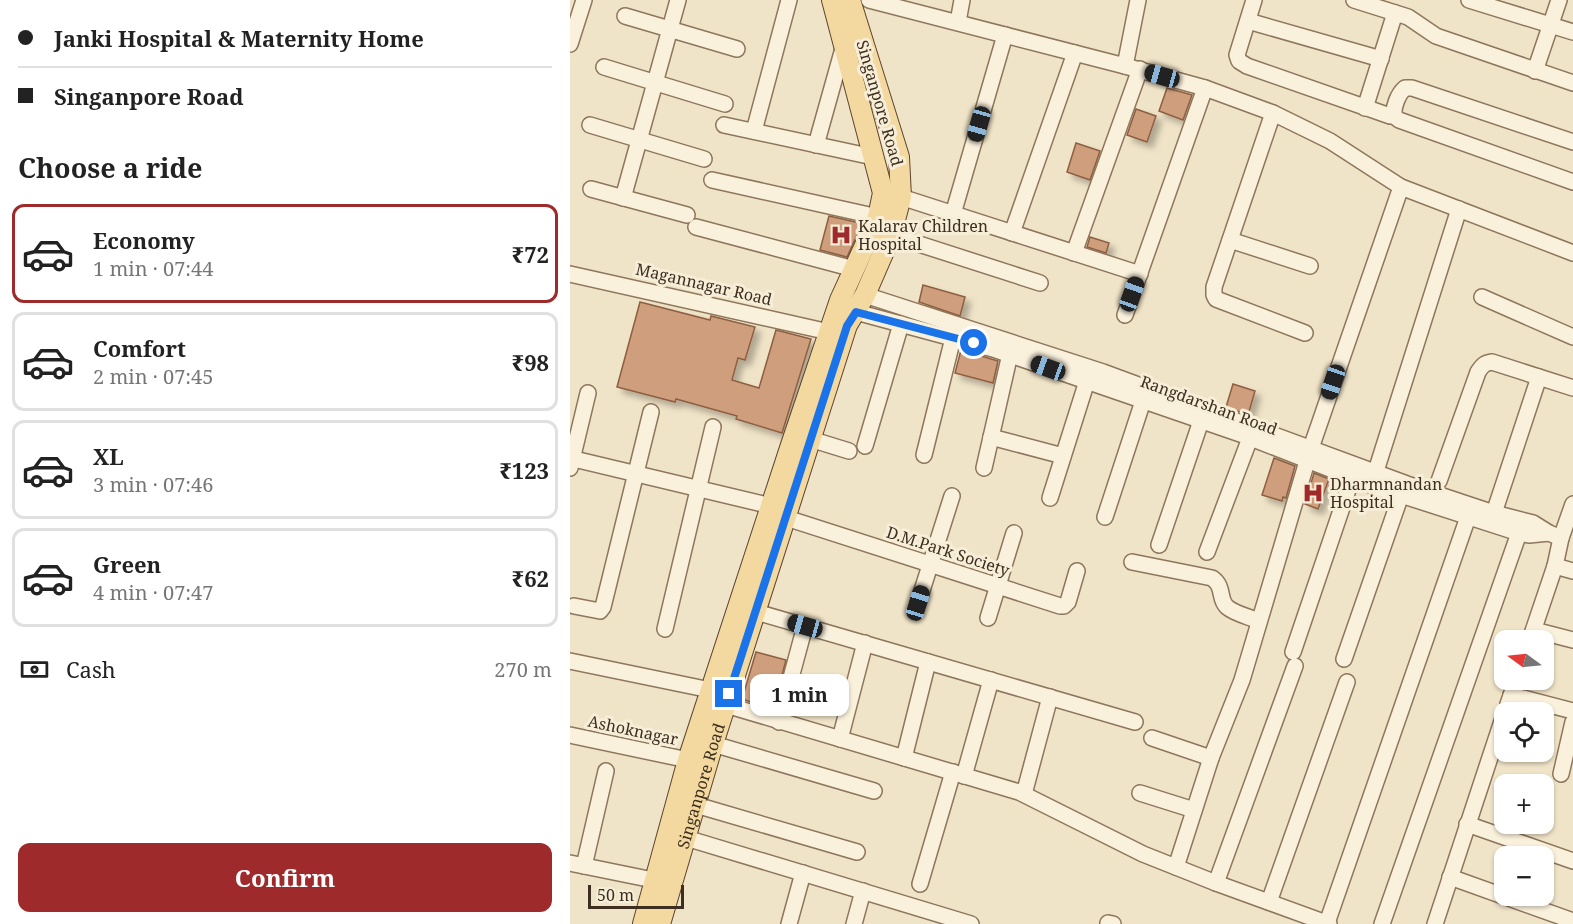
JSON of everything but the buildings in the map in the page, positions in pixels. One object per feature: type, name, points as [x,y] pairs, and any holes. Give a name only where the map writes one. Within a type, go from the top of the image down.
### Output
[{"type":"main road","name":"Singanpore Road","points":[[643,924],[686,838],[713,744],[722,697],[829,332],[840,300],[878,217],[883,193],[832,0]]},
{"type":"main road","name":"Singanpore Road","points":[[660,924],[663,882],[688,760],[722,697],[756,612],[775,512],[810,439],[847,326],[891,236],[901,197],[898,157],[850,0]]},
{"type":"street","points":[[570,44],[584,0]]},
{"type":"street","points":[[623,198],[678,0]]},
{"type":"street","points":[[754,131],[789,0]]},
{"type":"street","points":[[869,0],[1140,69],[1205,88],[1273,113],[1330,141],[1401,187],[1573,254]]},
{"type":"street","points":[[958,22],[962,0]]},
{"type":"street","points":[[1125,66],[1138,0]]},
{"type":"street","points":[[1254,0],[1237,55],[1239,61],[1247,66],[1390,116]]},
{"type":"street","points":[[1354,0],[1408,17],[1436,36],[1573,83]]},
{"type":"street","points":[[1469,0],[1573,32]]},
{"type":"street","points":[[1535,71],[1559,0]]},
{"type":"street","points":[[1365,108],[1395,13]]},
{"type":"street","points":[[626,16],[737,50]]},
{"type":"street","points":[[1248,21],[1381,59]]},
{"type":"street","points":[[953,214],[1005,35]]},
{"type":"street","points":[[816,145],[844,45]]},
{"type":"street","points":[[1012,233],[1075,53]]},
{"type":"street","points":[[603,67],[725,104]]},
{"type":"street","points":[[1074,253],[1140,69]]},
{"type":"street","points":[[1125,315],[1205,88]]},
{"type":"street","points":[[1573,142],[1412,88],[1405,88],[1400,92],[1393,112],[1399,120],[1573,182]]},
{"type":"street","points":[[1273,113],[1214,287],[1214,295],[1216,299],[1305,333]]},
{"type":"street","points":[[590,124],[704,159]]},
{"type":"street","points":[[724,125],[873,157]]},
{"type":"street","points":[[712,180],[878,217]]},
{"type":"street","points":[[1176,867],[1211,758],[1242,680],[1309,454],[1401,187]]},
{"type":"street","points":[[591,189],[854,269]]},
{"type":"street","points":[[901,197],[1140,274]]},
{"type":"street","points":[[1376,471],[1459,209]]},
{"type":"street","points":[[891,236],[1040,284]]},
{"type":"street","points":[[1230,240],[1310,266]]},
{"type":"street","name":"Magannagar Road","points":[[570,274],[829,332]]},
{"type":"street","points":[[1482,297],[1573,337]]},
{"type":"street","name":"Rangdarshan Road","points":[[860,303],[1103,372],[1309,454],[1352,478],[1519,533],[1561,543]]},
{"type":"street","name":"Rangdarshan Road","points":[[860,303],[901,324],[1010,354],[1250,438],[1376,471],[1494,513],[1533,523],[1561,543]]},
{"type":"street","points":[[865,446],[901,324]]},
{"type":"street","points":[[924,455],[953,338]]},
{"type":"street","points":[[984,468],[1010,354]]},
{"type":"street","points":[[1439,481],[1481,366],[1492,362],[1573,388]]},
{"type":"street","points":[[1494,513],[1539,377]]},
{"type":"street","points":[[1050,498],[1087,381]]},
{"type":"street","points":[[571,461],[588,393]]},
{"type":"street","points":[[1105,517],[1143,401]]},
{"type":"street","points":[[574,606],[596,611],[600,611],[603,607],[651,412]]},
{"type":"street","points":[[1159,545],[1201,421]]},
{"type":"street","points":[[665,628],[713,427]]},
{"type":"street","points":[[991,437],[1063,456]]},
{"type":"street","points":[[1207,552],[1250,438]]},
{"type":"street","points":[[810,439],[849,451]]},
{"type":"street","name":"D.M.Park Society","points":[[571,461],[698,489],[1064,606],[1068,602],[1077,571]]},
{"type":"street","points":[[1216,883],[1294,659],[1352,478]]},
{"type":"street","points":[[1344,659],[1401,495]]},
{"type":"street","points":[[918,603],[952,496]]},
{"type":"street","points":[[1534,630],[1573,504]]},
{"type":"street","points":[[570,661],[722,697],[779,722],[1024,794],[1143,854],[1269,902],[1300,920],[1328,924],[1468,517]]},
{"type":"street","points":[[988,618],[1014,533]]},
{"type":"street","points":[[1382,924],[1519,533]]},
{"type":"street","points":[[1132,562],[1212,578],[1221,588],[1225,606],[1259,621]]},
{"type":"street","points":[[1555,566],[1573,571]]},
{"type":"street","points":[[756,612],[1135,722]]},
{"type":"street","points":[[779,722],[805,626]]},
{"type":"street","points":[[1554,638],[1573,640]]},
{"type":"street","points":[[840,739],[865,644]]},
{"type":"street","points":[[903,758],[928,662]]},
{"type":"street","points":[[920,884],[991,680]]},
{"type":"street","points":[[1269,902],[1347,682]]},
{"type":"street","points":[[1509,702],[1514,690]]},
{"type":"street","points":[[1512,695],[1573,711]]},
{"type":"street","points":[[1024,794],[1050,697]]},
{"type":"street","points":[[1561,774],[1573,722]]},
{"type":"street","name":"Ashoknagar","points":[[570,735],[688,760]]},
{"type":"street","points":[[1152,738],[1211,758]]},
{"type":"street","points":[[713,744],[874,791]]},
{"type":"street","points":[[1436,924],[1494,746]]},
{"type":"street","points":[[606,771],[577,865],[663,882]]},
{"type":"street","points":[[1140,793],[1194,810]]},
{"type":"street","points":[[696,804],[857,852]]},
{"type":"street","points":[[1467,824],[1573,861]]},
{"type":"street","points":[[686,838],[863,891],[922,917],[970,924]]},
{"type":"street","points":[[789,924],[803,873]]},
{"type":"street","points":[[1450,877],[1573,921]]},
{"type":"street","points":[[854,924],[863,891]]},
{"type":"place","name":"Kalarav Children Hospital","points":[[841,235]]},
{"type":"place","name":"Dharmnandan Hospital","points":[[1313,493]]},
{"type":"route","points":[[729,694],[847,326],[856,312],[974,343]]}]
